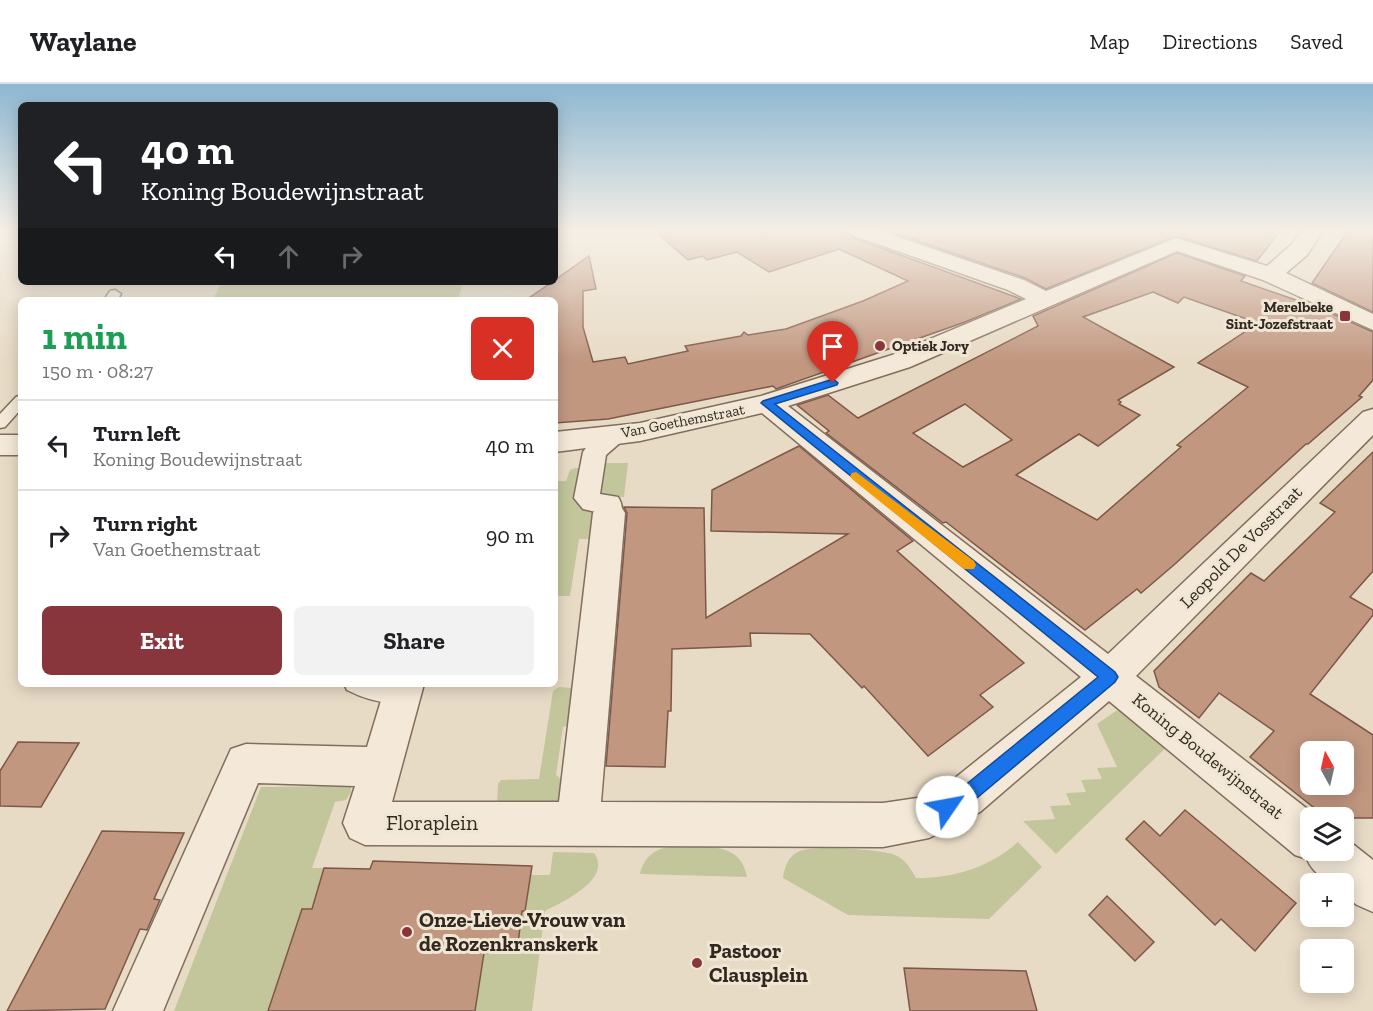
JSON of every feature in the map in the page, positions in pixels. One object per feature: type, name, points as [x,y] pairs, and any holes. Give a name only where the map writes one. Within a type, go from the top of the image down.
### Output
[{"type":"street","points":[[985,274],[1016,285],[1044,299]]},
{"type":"street","name":"Van Goethemstraat","points":[[558,442],[617,435],[767,403],[901,361],[1098,274]]},
{"type":"street","points":[[1271,275],[1373,323]]},
{"type":"street","name":"Koning Boudewijnstraat","points":[[767,403],[1300,830]]},
{"type":"street","name":"Leopold De Vosstraat","points":[[1110,677],[1373,418]]},
{"type":"street","points":[[617,435],[595,452],[587,498],[592,503],[609,503],[593,823],[883,825],[929,817],[965,797],[1110,677]]},
{"type":"street","points":[[0,445],[18,445]]},
{"type":"street","name":"Floraplein","points":[[404,688],[365,823],[593,823]]},
{"type":"street","points":[[138,1011],[246,763],[381,767]]},
{"type":"street","points":[[1339,861],[1373,889]]},
{"type":"lane","points":[[0,423],[18,403]]},
{"type":"lane","points":[[360,687],[371,692],[404,688]]},
{"type":"green space","points":[[220,285],[462,285],[459,297],[214,297]]},
{"type":"green space","points":[[604,463],[628,463],[624,497],[599,497]]},
{"type":"green space","points":[[582,468],[584,472],[578,506],[605,507],[601,539],[579,539],[570,596],[558,596],[558,481],[566,481],[570,470]]},
{"type":"green space","points":[[559,687],[574,688],[572,724],[563,727],[556,775],[562,780],[561,804],[497,803],[498,784],[501,780],[539,779],[553,691]]},
{"type":"green space","points":[[1119,709],[1176,738],[1056,854],[1023,821],[1055,819],[1050,806],[1071,805],[1066,793],[1086,792],[1081,780],[1102,779],[1097,768],[1117,767],[1097,724]]},
{"type":"green space","points":[[261,787],[351,787],[351,792],[346,800],[335,802],[312,868],[324,868],[312,909],[302,909],[268,1011],[174,1011]]},
{"type":"green space","points":[[1018,842],[1042,867],[989,919],[848,915],[783,878],[791,857],[803,850],[821,848],[888,853],[902,859],[916,878],[930,878],[983,865]]},
{"type":"green space","points":[[707,847],[728,851],[737,856],[747,877],[640,874],[644,863],[651,855],[660,849]]},
{"type":"green space","points":[[553,852],[594,853],[598,863],[597,872],[592,880],[573,896],[545,911],[532,1011],[475,1011],[476,953],[517,952],[522,911],[525,910],[531,875],[550,875]]},
{"type":"building","points":[[563,274],[593,274],[596,289],[583,291],[583,327],[593,362],[625,357],[628,364],[688,351],[685,346],[741,336],[744,332],[748,335],[786,329],[863,301],[908,281],[893,274],[953,274],[1021,299],[965,322],[776,389],[773,386],[608,419],[558,423],[558,297],[530,297],[548,285],[558,285],[558,278]]},
{"type":"building","points":[[1014,274],[1082,274],[1046,289]]},
{"type":"building","points":[[1128,274],[1240,274],[1245,276],[1241,281],[1299,301],[1300,299],[1373,332],[1373,380],[1359,396],[1362,397],[1306,444],[1175,564],[1141,593],[1137,589],[1085,630],[946,522],[943,523],[826,433],[829,431],[797,405],[828,395],[858,418],[1038,326],[1033,316]],"holes":[[[1153,292],[1178,303],[1184,297],[1258,323],[1198,363],[1248,387],[1177,445],[1181,447],[1097,520],[1016,475],[1079,434],[1098,446],[1140,415],[1119,404],[1121,402],[1118,400],[1174,367],[1083,317]],[[965,404],[1012,440],[963,467],[913,433]]]},
{"type":"building","points":[[1318,274],[1373,274],[1373,312],[1312,283]]},
{"type":"building","points":[[799,446],[913,541],[897,551],[1024,663],[980,695],[993,707],[928,756],[864,686],[862,688],[810,634],[750,633],[751,646],[672,649],[671,711],[668,711],[665,767],[606,766],[627,513],[624,507],[704,508],[706,618],[848,534],[711,531],[712,490]]},
{"type":"building","points":[[1373,452],[1373,571],[1350,597],[1373,610],[1373,615],[1310,694],[1373,735],[1373,818],[1354,818],[1354,807],[1313,807],[1250,757],[1274,731],[1219,693],[1199,718],[1159,687],[1154,671],[1251,573],[1264,581],[1335,512],[1320,503]]},
{"type":"building","points":[[18,742],[79,743],[41,807],[0,806],[0,771]]},
{"type":"building","points":[[1185,810],[1296,903],[1255,951],[1221,919],[1215,925],[1126,839],[1144,821],[1160,836]]},
{"type":"building","points":[[102,831],[184,833],[154,899],[160,900],[147,930],[140,929],[105,1009],[7,1011]]},
{"type":"building","name":"Onze-Lieve-Vrouw van de Rozenkranskerk","points":[[373,861],[532,866],[525,911],[522,911],[517,952],[484,953],[475,1011],[268,1011],[302,909],[312,909],[324,868],[370,869]]},
{"type":"building","points":[[1107,896],[1154,942],[1135,961],[1089,915]]},
{"type":"building","points":[[904,968],[1026,971],[1037,1011],[910,1011]]},
{"type":"slow traffic","points":[[856,476],[969,565]]},
{"type":"place","name":"Merelbeke Sint-Jozefstraat","points":[[1345,316]]},
{"type":"place","name":"Optiek Jory","points":[[880,346]]},
{"type":"place","name":"Onze-Lieve-Vrouw van de Rozenkranskerk","points":[[407,932]]},
{"type":"place","name":"Pastoor Clausplein","points":[[697,963]]},
{"type":"route","points":[[833,383],[767,403],[782,418],[1110,677],[965,797],[947,807]]}]
